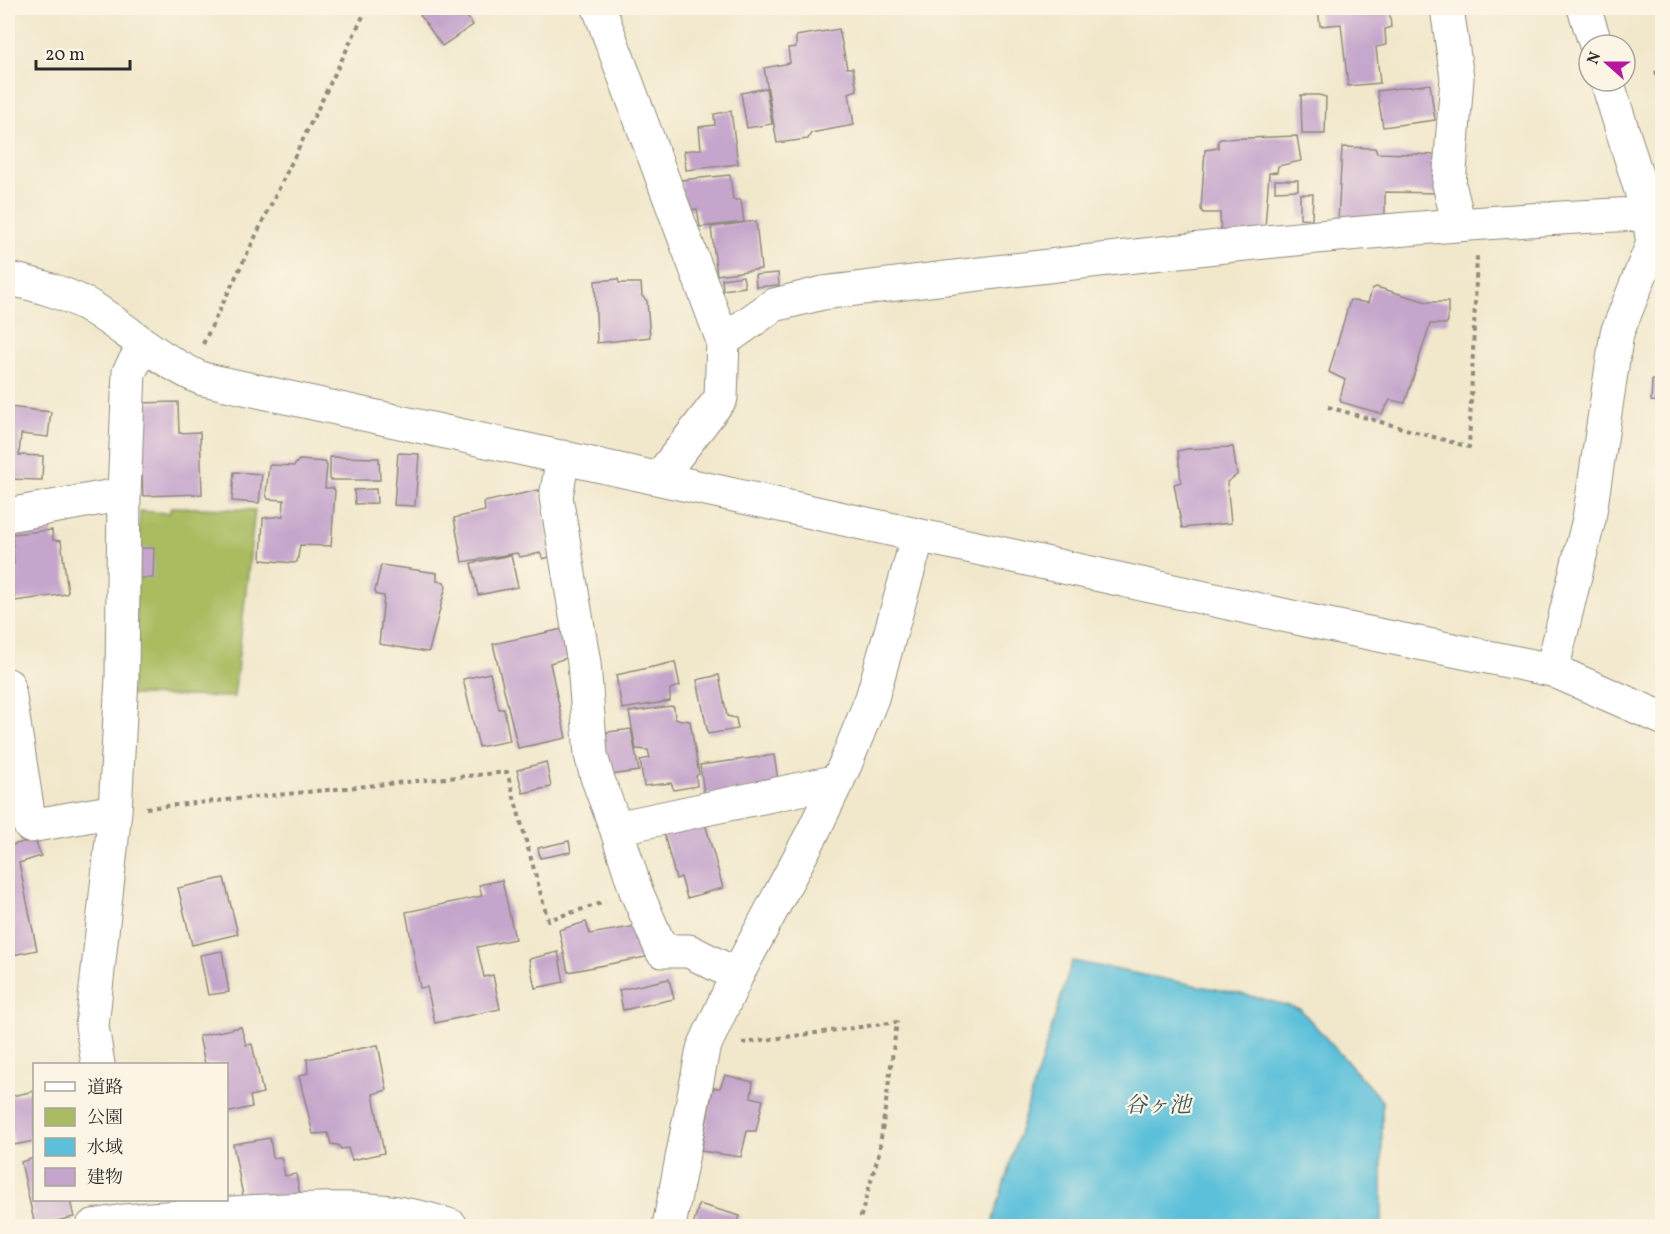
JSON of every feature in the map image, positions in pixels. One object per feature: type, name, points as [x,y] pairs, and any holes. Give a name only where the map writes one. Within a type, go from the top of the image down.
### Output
[{"type":"street","points":[[599,8],[723,341],[721,398],[659,478]]},
{"type":"street","points":[[1447,8],[1457,78],[1449,184],[1468,224]]},
{"type":"street","points":[[1584,8],[1592,33]]},
{"type":"street","points":[[1552,670],[1589,519],[1617,333],[1653,243],[1655,213],[1611,93]]},
{"type":"street","points":[[723,341],[774,305],[823,293],[1156,253],[1468,224],[1655,213]]},
{"type":"street","points":[[8,279],[32,283],[92,308],[144,345],[188,373],[203,379],[1324,624],[1552,670],[1662,718]]},
{"type":"street","points":[[98,1063],[92,1026],[115,811],[122,677],[124,494],[129,372],[144,345]]},
{"type":"street","points":[[563,457],[556,497],[584,663],[591,755],[597,777],[636,891],[662,951],[689,951],[737,975]]},
{"type":"street","points":[[8,515],[124,494]]},
{"type":"street","points":[[669,1227],[703,1049],[737,975],[838,781],[872,698],[918,536]]},
{"type":"street","points":[[8,686],[19,833],[115,811]]},
{"type":"street","points":[[616,828],[838,781]]},
{"type":"street","points":[[112,1216],[327,1207],[381,1211],[411,1216],[451,1227]]},
{"type":"path","points":[[188,373],[367,8]]},
{"type":"path","points":[[1328,407],[1469,447],[1468,224]]},
{"type":"path","points":[[115,811],[507,772],[548,920],[636,891]]},
{"type":"path","points":[[703,1049],[897,1022],[879,1153],[858,1227]]},
{"type":"green space","points":[[171,507],[255,510],[234,697],[131,695],[140,511],[169,513]]},
{"type":"water","name":"谷ヶ池","points":[[1072,961],[1251,996],[1300,1009],[1382,1101],[1382,1226],[991,1226]]},
{"type":"building","points":[[430,8],[461,8],[473,25],[442,46],[420,15]]},
{"type":"building","points":[[1318,8],[1389,8],[1391,27],[1385,29],[1386,45],[1376,47],[1380,83],[1348,86],[1341,24],[1320,26]]},
{"type":"building","points":[[839,29],[847,68],[853,68],[857,90],[849,93],[854,125],[811,133],[808,139],[777,143],[764,68],[790,63],[788,48],[796,47],[796,36]]},
{"type":"building","points":[[1662,69],[1662,94],[1655,72]]},
{"type":"building","points":[[1430,84],[1435,120],[1383,127],[1377,91]]},
{"type":"building","points":[[766,88],[772,124],[747,128],[741,93]]},
{"type":"building","points":[[1301,95],[1326,97],[1325,134],[1302,134]]},
{"type":"building","points":[[731,111],[738,164],[686,170],[684,151],[701,149],[699,127],[715,125],[714,114]]},
{"type":"building","points":[[1297,136],[1301,161],[1278,166],[1277,172],[1269,173],[1264,242],[1221,240],[1220,213],[1203,213],[1201,209],[1205,150],[1218,148],[1218,141],[1221,139]]},
{"type":"building","points":[[1342,147],[1375,148],[1377,153],[1440,155],[1441,193],[1385,192],[1385,224],[1338,221]]},
{"type":"building","points":[[730,175],[733,200],[741,200],[744,222],[700,227],[697,209],[684,210],[681,180]]},
{"type":"building","points":[[1275,180],[1298,180],[1298,190],[1275,191]]},
{"type":"building","points":[[1300,194],[1313,194],[1312,219],[1300,218]]},
{"type":"building","points":[[756,221],[761,269],[717,275],[711,227]]},
{"type":"building","points":[[778,273],[779,285],[756,287],[755,275]]},
{"type":"building","points":[[743,276],[745,287],[723,290],[722,279]]},
{"type":"building","points":[[618,279],[619,283],[641,283],[642,296],[647,301],[650,337],[597,343],[595,281]]},
{"type":"building","points":[[1376,287],[1427,302],[1448,302],[1446,324],[1430,324],[1405,403],[1390,400],[1382,414],[1341,402],[1345,380],[1329,372],[1350,300],[1368,303],[1372,289]]},
{"type":"building","points":[[1659,362],[1662,362],[1662,402],[1651,401],[1652,380],[1659,380]]},
{"type":"building","points":[[178,402],[179,433],[200,432],[202,494],[143,496],[139,403]]},
{"type":"building","points":[[8,407],[51,412],[48,437],[21,434],[19,455],[43,456],[42,480],[8,479]]},
{"type":"building","points":[[1660,414],[1662,414],[1662,439],[1660,439]]},
{"type":"building","points":[[1233,447],[1237,475],[1227,482],[1231,523],[1182,528],[1174,484],[1181,482],[1178,451]]},
{"type":"building","points":[[398,453],[419,454],[415,506],[394,505]]},
{"type":"building","points":[[330,457],[379,458],[380,480],[330,480]]},
{"type":"building","points":[[299,460],[325,462],[327,466],[325,488],[333,488],[335,491],[331,546],[300,545],[297,562],[294,563],[261,560],[263,518],[283,516],[284,500],[268,499],[266,494],[269,465],[294,466]]},
{"type":"building","points":[[234,472],[262,474],[259,503],[232,501]]},
{"type":"building","points":[[376,489],[377,503],[355,504],[354,490]]},
{"type":"building","points":[[539,490],[552,556],[543,559],[540,553],[520,557],[517,553],[462,562],[454,518],[485,511],[484,502]]},
{"type":"building","points":[[52,530],[53,540],[61,541],[68,592],[15,601],[9,565],[14,564],[12,534]]},
{"type":"building","points":[[139,548],[154,548],[153,578],[139,578]]},
{"type":"building","points":[[511,555],[518,587],[478,595],[471,563]]},
{"type":"building","points":[[381,565],[437,573],[437,581],[444,582],[446,586],[429,651],[379,644],[384,596],[377,595],[375,591]]},
{"type":"building","points":[[563,629],[570,657],[550,663],[566,738],[518,748],[493,644]]},
{"type":"building","points":[[675,662],[680,686],[670,689],[670,701],[622,709],[616,675]]},
{"type":"building","points":[[490,673],[499,709],[504,709],[510,741],[479,747],[463,679]]},
{"type":"building","points":[[719,675],[727,716],[736,718],[738,729],[708,734],[697,680]]},
{"type":"building","points":[[674,707],[675,719],[690,721],[699,774],[696,776],[697,786],[674,790],[671,783],[644,786],[640,760],[650,758],[648,750],[636,749],[629,712]]},
{"type":"building","points":[[631,729],[639,771],[610,775],[601,733]]},
{"type":"building","points":[[774,755],[779,786],[704,794],[700,765]]},
{"type":"building","points":[[546,762],[551,787],[523,793],[517,770]]},
{"type":"building","points":[[705,823],[723,888],[687,898],[681,877],[676,879],[664,834]]},
{"type":"building","points":[[35,839],[41,856],[19,863],[37,950],[8,956],[8,846]]},
{"type":"building","points":[[569,841],[571,852],[540,858],[538,848]]},
{"type":"building","points":[[224,878],[238,934],[192,945],[178,888]]},
{"type":"building","points":[[502,880],[515,939],[477,947],[484,977],[493,975],[500,1009],[435,1023],[427,987],[420,988],[406,912],[482,896],[479,885]]},
{"type":"building","points":[[586,922],[590,934],[643,925],[651,956],[568,972],[559,930]]},
{"type":"building","points":[[222,951],[229,992],[208,995],[200,955]]},
{"type":"building","points":[[558,952],[564,982],[535,988],[529,959]]},
{"type":"building","points":[[669,979],[674,999],[623,1010],[619,990]]},
{"type":"building","points":[[241,1027],[246,1045],[252,1044],[263,1093],[250,1096],[252,1107],[228,1113],[228,1063],[205,1063],[199,1036]]},
{"type":"building","points":[[378,1045],[387,1090],[373,1094],[384,1153],[352,1160],[348,1148],[341,1149],[338,1145],[331,1144],[328,1133],[313,1134],[299,1076],[308,1073],[307,1059]]},
{"type":"building","points":[[725,1075],[753,1082],[751,1097],[763,1100],[756,1131],[747,1131],[741,1157],[701,1151],[713,1088],[720,1088]]},
{"type":"building","points":[[33,1091],[33,1141],[14,1145],[8,1115],[8,1097]]},
{"type":"building","points":[[270,1138],[273,1158],[281,1157],[285,1176],[296,1174],[300,1196],[244,1201],[233,1144]]},
{"type":"building","points":[[33,1158],[33,1201],[70,1201],[74,1217],[35,1226],[21,1162]]},
{"type":"building","points":[[699,1204],[740,1216],[736,1226],[693,1226]]}]
